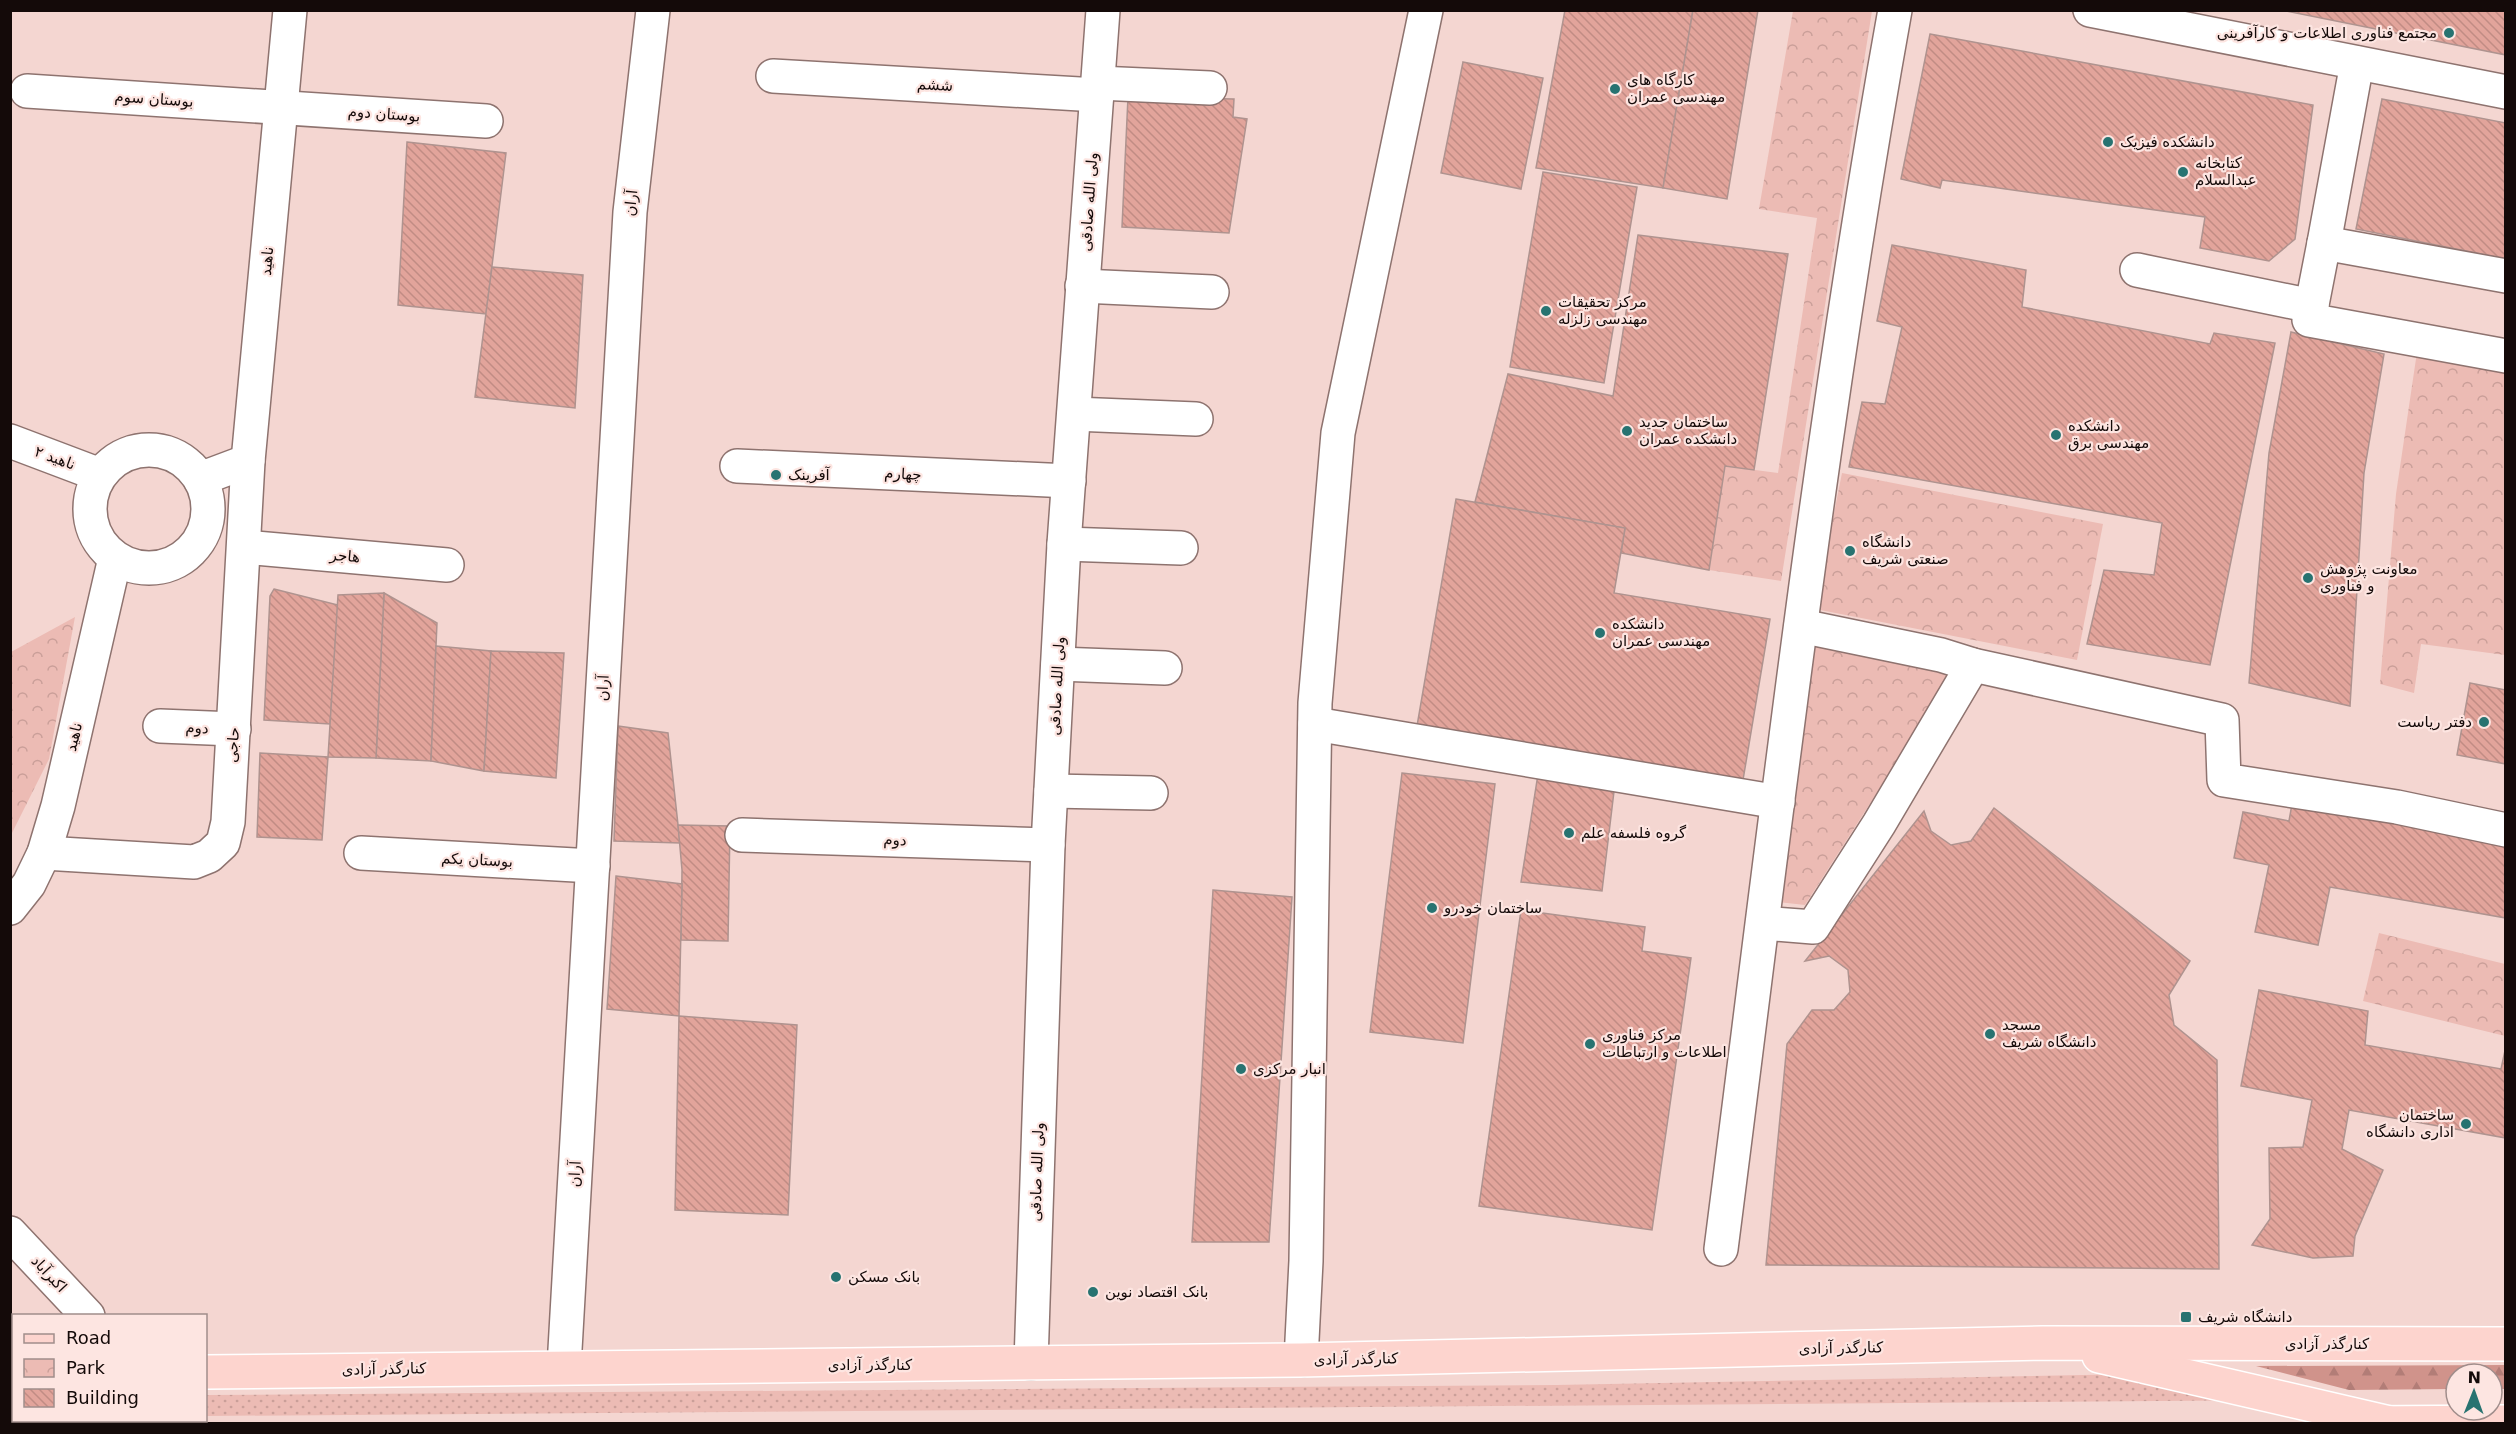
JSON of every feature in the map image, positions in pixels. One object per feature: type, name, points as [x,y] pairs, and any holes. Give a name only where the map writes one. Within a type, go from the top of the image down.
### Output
[{"type":"main road","name":"کنارگذر آزادی","points":[[207,1372],[1301,1360],[2042,1343],[2505,1344]]},
{"type":"main road","points":[[2042,1343],[2390,1423]]},
{"type":"main road","points":[[2316,1424],[2505,1422]]},
{"type":"street","name":"ناهید","points":[[248,461],[290,10]]},
{"type":"street","name":"آران","points":[[564,1367],[630,212],[653,10]]},
{"type":"street","name":"ولی الله صادقی","points":[[1031,1364],[1048,845],[1064,544],[1103,10]]},
{"type":"street","points":[[1301,1360],[1306,1261],[1315,724],[1338,433],[1426,10]]},
{"type":"street","points":[[1721,1249],[1817,499],[1867,165],[1895,10]]},
{"type":"street","points":[[2090,10],[2505,92]]},
{"type":"street","points":[[2357,63],[2309,320],[2505,356]]},
{"type":"street","name":"ششم","points":[[773,76],[1097,89],[1210,88]]},
{"type":"street","name":"بوستان سوم","points":[[27,91],[282,107]]},
{"type":"street","name":"بوستان دوم","points":[[282,107],[486,121]]},
{"type":"street","points":[[2324,243],[2505,276]]},
{"type":"street","points":[[2137,270],[2312,306]]},
{"type":"street","points":[[1082,285],[1212,292]]},
{"type":"street","points":[[1074,414],[1196,419]]},
{"type":"street","name":"ناهید ۲","points":[[10,441],[100,475]]},
{"type":"street","points":[[152,450],[171,454],[188,464],[200,479],[207,498],[208,518],[202,537],[189,553],[173,564],[153,568],[133,566],[115,558],[102,545],[93,528],[90,510],[92,492],[100,475],[114,460],[132,452],[152,450]]},
{"type":"street","points":[[200,479],[248,461]]},
{"type":"street","name":"حاجی","points":[[44,853],[194,862],[209,856],[223,843],[228,822],[248,461]]},
{"type":"street","name":"چهارم","points":[[737,466],[1069,482]]},
{"type":"street","points":[[1064,544],[1181,548]]},
{"type":"street","name":"هاجر","points":[[244,547],[447,565]]},
{"type":"street","name":"ناهید","points":[[10,908],[29,884],[44,853],[58,806],[115,558]]},
{"type":"street","points":[[1801,626],[1941,655],[1973,665],[2222,720],[2224,780],[2397,807],[2505,830]]},
{"type":"street","points":[[1058,664],[1165,668]]},
{"type":"street","points":[[1763,923],[1813,927],[1879,824],[1973,665]]},
{"type":"street","points":[[1315,724],[1778,802]]},
{"type":"street","name":"دوم","points":[[159,726],[234,729]]},
{"type":"street","points":[[1051,791],[1152,792]]},
{"type":"street","name":"دوم","points":[[742,835],[1048,845]]},
{"type":"street","name":"بوستان یکم","points":[[361,853],[592,866]]},
{"type":"street","name":"اکبرآباد","points":[[10,1233],[86,1314]]},
{"type":"green space","points":[[1793,11],[1872,11],[1781,581],[1709,570],[1725,466],[1778,473],[1817,218],[1759,209]]},
{"type":"green space","points":[[2417,352],[2505,370],[2505,655],[2421,644],[2414,693],[2380,684],[2396,494]]},
{"type":"green space","points":[[1842,473],[2103,524],[2077,660],[1815,609]]},
{"type":"green space","points":[[75,617],[49,759],[11,835],[11,652]]},
{"type":"green space","points":[[1811,642],[1955,671],[1805,905],[1778,902]]},
{"type":"green space","points":[[2379,933],[2505,964],[2505,1036],[2363,1001]]},
{"type":"green space","points":[[2444,1365],[2444,1389],[2349,1390],[2256,1366]]},
{"type":"green space","points":[[2505,1365],[2505,1389],[2504,1389]]},
{"type":"green space","points":[[2135,1374],[2289,1400],[207,1416],[207,1395],[1556,1385]]},
{"type":"building","name":"کارگاه های مهندسی عمران","points":[[1565,10],[1693,10],[1663,188],[1536,168]]},
{"type":"building","points":[[1693,10],[1758,10],[1727,199],[1663,188]]},
{"type":"building","name":"مجتمع فناوری اطلاعات و کارآفرینی","points":[[2281,10],[2506,10],[2506,55]]},
{"type":"building","name":"دانشکده فیزیک","points":[[1930,34],[2313,105],[2295,239],[2269,261],[2200,248],[2205,217],[1942,180],[1940,188],[1901,179]]},
{"type":"building","points":[[1463,62],[1543,78],[1521,189],[1441,173]]},
{"type":"building","points":[[1128,97],[1234,99],[1233,117],[1247,119],[1229,233],[1122,227]]},
{"type":"building","points":[[2382,99],[2506,123],[2506,259],[2356,229]]},
{"type":"building","points":[[407,142],[506,153],[486,314],[398,305]]},
{"type":"building","points":[[1543,172],[1637,187],[1604,383],[1510,367]]},
{"type":"building","name":"ساختمان جدید دانشکده عمران","points":[[1638,235],[1788,254],[1754,470],[1725,466],[1709,570],[1621,553],[1625,528],[1475,502],[1508,374],[1613,396]]},
{"type":"building","name":"دانشکده مهندسی برق","points":[[1892,245],[2026,270],[2022,307],[2210,344],[2214,333],[2275,343],[2210,665],[2087,644],[2104,570],[2154,575],[2162,523],[1849,467],[1862,402],[1885,404],[1902,327],[1877,321]]},
{"type":"building","points":[[492,267],[583,275],[575,408],[475,397]]},
{"type":"building","name":"معاونت پژوهش و فناوری","points":[[2291,332],[2384,354],[2364,473],[2350,706],[2249,683],[2269,453]]},
{"type":"building","name":"دانشکده مهندسی عمران","points":[[1456,499],[1625,528],[1614,593],[1770,619],[1743,780],[1417,726]]},
{"type":"building","points":[[274,589],[338,605],[330,724],[264,720],[270,596]]},
{"type":"building","points":[[384,593],[437,623],[431,761],[376,758]]},
{"type":"building","points":[[384,593],[376,758],[328,757],[338,595]]},
{"type":"building","points":[[436,646],[491,651],[484,771],[431,761]]},
{"type":"building","points":[[491,651],[564,653],[556,778],[484,771]]},
{"type":"building","name":"دفتر ریاست","points":[[2470,683],[2506,690],[2506,764],[2457,755]]},
{"type":"building","points":[[618,726],[668,733],[680,843],[614,841]]},
{"type":"building","points":[[260,753],[328,757],[322,840],[257,837]]},
{"type":"building","name":"گروه فلسفه علم","points":[[1539,768],[1615,783],[1602,891],[1521,882]]},
{"type":"building","name":"ساختمان خودرو","points":[[1402,773],[1495,784],[1463,1043],[1370,1032]]},
{"type":"building","points":[[2292,804],[2506,843],[2506,918],[2330,887],[2318,945],[2255,932],[2269,865],[2234,858],[2243,812],[2289,821]]},
{"type":"building","name":"مسجد دانشگاه شریف","points":[[1994,808],[2190,961],[2169,995],[2174,1025],[2217,1060],[2219,1269],[1766,1265],[1787,1044],[1812,1010],[1834,1010],[1850,992],[1848,970],[1829,956],[1805,961],[1924,811],[1931,831],[1951,845],[1971,841]]},
{"type":"building","points":[[678,825],[730,826],[728,941],[681,940],[682,870]]},
{"type":"building","points":[[616,876],[682,884],[679,1016],[607,1009]]},
{"type":"building","name":"انبار مرکزی","points":[[1213,890],[1292,897],[1269,1242],[1192,1242]]},
{"type":"building","name":"مرکز فناوری اطلاعات و ارتباطات","points":[[1521,910],[1645,927],[1642,951],[1691,958],[1652,1230],[1479,1206]]},
{"type":"building","name":"ساختمان اداری دانشگاه","points":[[2259,990],[2368,1011],[2365,1045],[2501,1069],[2506,1046],[2506,1138],[2349,1110],[2342,1149],[2383,1170],[2355,1236],[2353,1256],[2313,1258],[2252,1245],[2270,1219],[2269,1148],[2303,1147],[2312,1100],[2241,1086]]},
{"type":"building","points":[[679,1016],[797,1025],[788,1215],[675,1210]]},
{"type":"place","name":"مجتمع فناوری اطلاعات و کارآفرینی","points":[[2449,33]]},
{"type":"place","name":"کارگاه های مهندسی عمران","points":[[1615,89]]},
{"type":"place","name":"دانشکده فیزیک","points":[[2108,142]]},
{"type":"place","name":"کتابخانه عبدالسلام","points":[[2183,172]]},
{"type":"place","name":"مرکز تحقیقات مهندسی زلزله","points":[[1546,311]]},
{"type":"place","name":"ساختمان جدید دانشکده عمران","points":[[1627,431]]},
{"type":"place","name":"دانشکده مهندسی برق","points":[[2056,435]]},
{"type":"place","name":"آفرینک","points":[[776,475]]},
{"type":"place","name":"دانشگاه صنعتی شریف","points":[[1850,551]]},
{"type":"place","name":"معاونت پژوهش و فناوری","points":[[2308,578]]},
{"type":"place","name":"دانشکده مهندسی عمران","points":[[1600,633]]},
{"type":"place","name":"دفتر ریاست","points":[[2484,722]]},
{"type":"place","name":"گروه فلسفه علم","points":[[1569,833]]},
{"type":"place","name":"ساختمان خودرو","points":[[1432,908]]},
{"type":"place","name":"مسجد دانشگاه شریف","points":[[1990,1034]]},
{"type":"place","name":"مرکز فناوری اطلاعات و ارتباطات","points":[[1590,1044]]},
{"type":"place","name":"انبار مرکزی","points":[[1241,1069]]},
{"type":"place","name":"ساختمان اداری دانشگاه","points":[[2466,1124]]},
{"type":"place","name":"بانک مسکن","points":[[836,1277]]},
{"type":"place","name":"بانک اقتصاد نوین","points":[[1093,1292]]},
{"type":"place","name":"دانشگاه شریف","points":[[2186,1317]]}]
